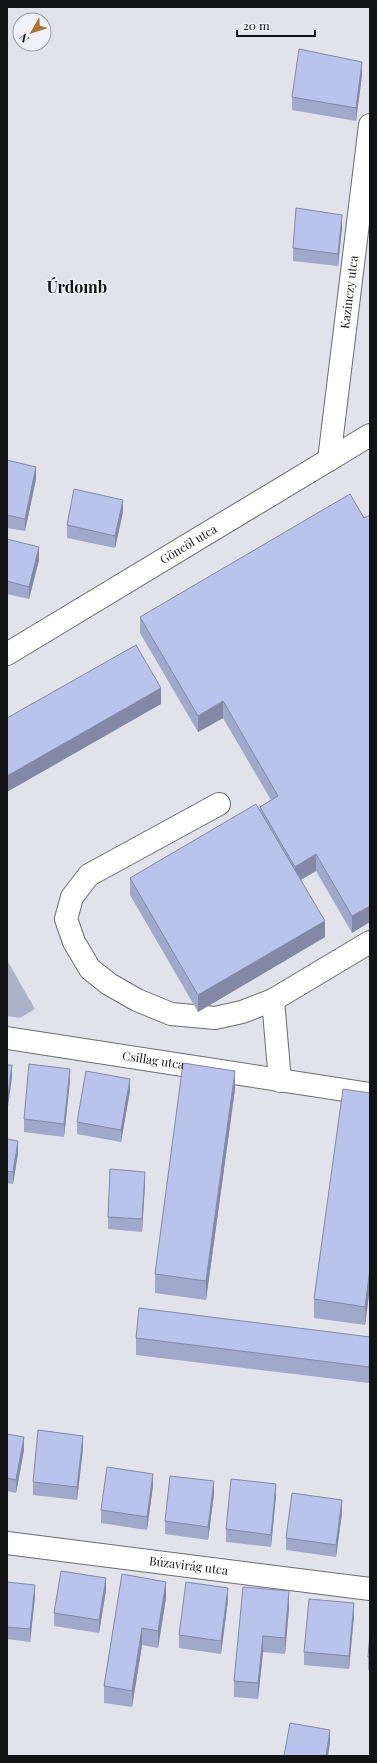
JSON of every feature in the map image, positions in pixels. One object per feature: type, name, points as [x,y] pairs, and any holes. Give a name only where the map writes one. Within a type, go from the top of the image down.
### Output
[{"type":"street","name":"Kazinczy utca","points":[[329,460],[370,125]]},
{"type":"street","name":"Göncöl utca","points":[[7,654],[370,435]]},
{"type":"street","points":[[219,804],[88,875],[72,897],[66,919],[74,942],[90,969],[109,984],[137,1000],[171,1014],[215,1018],[242,1012],[273,1000],[370,942]]},
{"type":"street","points":[[273,1000],[280,1080]]},
{"type":"street","name":"Csillag utca","points":[[7,1038],[370,1094]]},
{"type":"street","name":"Búzavirág utca","points":[[7,1543],[370,1589]]},
{"type":"shaded area","points":[[7,960],[35,1009],[20,1018],[7,1016]]},
{"type":"building","points":[[299,49],[362,62],[356,108],[292,97]]},
{"type":"building","points":[[296,208],[342,215],[338,254],[293,248]]},
{"type":"building","points":[[7,460],[36,467],[25,519],[7,515]]},
{"type":"building","points":[[74,489],[123,500],[115,536],[67,525]]},
{"type":"building","points":[[350,494],[364,518],[370,515],[370,906],[352,916],[316,854],[295,867],[260,807],[278,796],[223,701],[198,716],[140,617]]},
{"type":"building","points":[[7,539],[39,547],[29,587],[7,581]]},
{"type":"building","points":[[136,645],[161,688],[7,776],[7,718]]},
{"type":"building","points":[[256,804],[325,921],[198,995],[130,878]]},
{"type":"building","points":[[183,1063],[235,1071],[206,1281],[155,1274]]},
{"type":"building","points":[[29,1064],[70,1069],[64,1124],[24,1119]]},
{"type":"building","points":[[7,1065],[12,1065],[7,1101]]},
{"type":"building","points":[[86,1071],[130,1079],[121,1130],[77,1122]]},
{"type":"building","points":[[343,1089],[370,1093],[370,1268],[365,1307],[314,1299]]},
{"type":"building","points":[[7,1139],[18,1141],[13,1172],[7,1171]]},
{"type":"building","points":[[110,1169],[145,1172],[142,1219],[108,1217]]},
{"type":"building","points":[[139,1308],[370,1337],[369,1367],[136,1338]]},
{"type":"building","points":[[38,1430],[83,1436],[77,1487],[33,1482]]},
{"type":"building","points":[[7,1434],[24,1437],[16,1480],[7,1478]]},
{"type":"building","points":[[107,1467],[153,1474],[147,1517],[101,1510]]},
{"type":"building","points":[[170,1476],[214,1481],[208,1527],[165,1521]]},
{"type":"building","points":[[231,1479],[276,1484],[271,1535],[226,1529]]},
{"type":"building","points":[[292,1493],[342,1500],[336,1545],[286,1538]]},
{"type":"building","points":[[61,1571],[106,1578],[99,1620],[54,1613]]},
{"type":"building","points":[[122,1574],[166,1582],[158,1631],[142,1628],[132,1691],[104,1686]]},
{"type":"building","points":[[7,1582],[35,1585],[30,1629],[7,1627]]},
{"type":"building","points":[[186,1582],[228,1588],[221,1641],[179,1635]]},
{"type":"building","points":[[243,1587],[289,1591],[285,1638],[263,1636],[258,1683],[234,1681]]},
{"type":"building","points":[[309,1599],[354,1603],[349,1656],[304,1652]]},
{"type":"building","points":[[370,1632],[370,1658],[368,1657]]},
{"type":"building","points":[[290,1723],[330,1730],[326,1756],[284,1756]]},
{"type":"district","name":"Úrdomb","points":[[77,287]]}]
